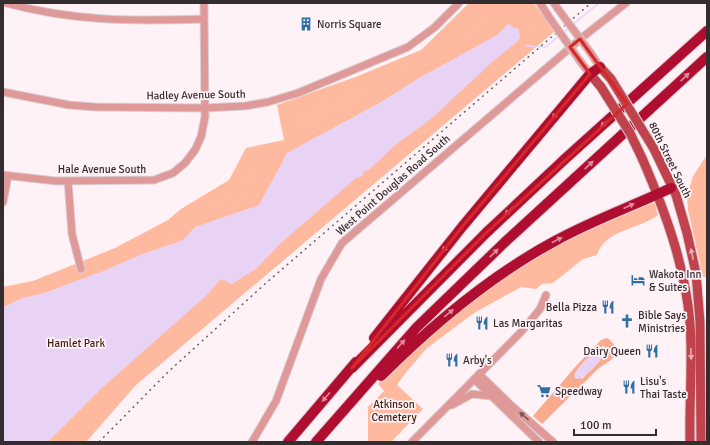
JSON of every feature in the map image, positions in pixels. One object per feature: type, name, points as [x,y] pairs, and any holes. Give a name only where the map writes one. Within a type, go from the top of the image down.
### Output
[{"type":"highway","points":[[352,368],[492,227],[707,31]]},
{"type":"highway","points":[[318,439],[417,327],[504,243],[707,57]]},
{"type":"highway","points":[[288,442],[352,368],[462,228],[590,74],[600,67]]},
{"type":"highway","points":[[318,439],[424,335],[490,282],[555,241],[671,188]]},
{"type":"main road","name":"80th Street South","points":[[600,67],[611,79],[654,149],[671,188],[676,195],[688,233],[698,292],[700,322],[701,442]]},
{"type":"main road","points":[[590,74],[601,87],[630,133],[657,194],[674,240],[687,303],[691,362],[690,442]]},
{"type":"street","points":[[6,3],[82,19],[129,22],[204,19]]},
{"type":"street","name":"Hale Avenue South","points":[[5,176],[68,181],[154,180],[173,172],[185,163],[195,150],[201,137],[204,108],[204,3]]},
{"type":"street","name":"Hadley Avenue South","points":[[3,92],[69,105],[204,108],[245,106],[279,99],[378,61],[408,47],[435,27],[459,3]]},
{"type":"street","points":[[540,3],[590,74]]},
{"type":"street","name":"West Point Douglas Road South","points":[[252,442],[276,401],[321,279],[342,243],[584,36],[626,3]]},
{"type":"street","points":[[556,6],[600,67]]},
{"type":"street","points":[[3,202],[5,176]]},
{"type":"street","points":[[68,181],[72,234],[81,269]]},
{"type":"street","points":[[412,442],[530,322],[542,306],[546,295]]},
{"type":"street","points":[[476,377],[492,396],[539,442]]},
{"type":"street","points":[[476,377],[553,442]]},
{"type":"street","points":[[442,411],[469,395],[479,394],[492,396]]},
{"type":"highlighted area","points":[[580,39],[627,104],[486,233],[352,368],[462,227],[590,74],[570,47]]},
{"type":"green space","name":"Hamlet Park","points":[[469,3],[534,3],[555,31],[136,385],[86,442],[3,442],[3,287],[33,281],[115,248],[168,220],[181,209],[229,180],[246,148],[284,140],[277,105],[358,76],[421,50]]},
{"type":"green space","points":[[707,155],[707,277],[703,277],[688,210],[687,196],[693,176]]},
{"type":"green space","name":"Atkinson Cemetery","points":[[651,202],[655,204],[658,215],[607,240],[597,255],[583,259],[553,283],[542,284],[536,289],[521,287],[474,313],[427,348],[397,385],[423,409],[391,442],[368,442],[368,407],[384,391],[378,384],[448,321],[503,277],[538,255],[554,246]]},
{"type":"shaded area","points":[[510,24],[513,28],[519,29],[520,37],[518,41],[491,63],[431,119],[395,145],[370,169],[363,172],[360,178],[357,177],[281,243],[256,269],[232,284],[221,279],[207,295],[102,388],[48,442],[3,442],[3,307],[23,298],[44,293],[106,270],[140,255],[183,240],[195,227],[259,205],[287,153],[381,102],[419,78],[497,35]]},
{"type":"shaded area","points":[[606,338],[609,339],[618,349],[618,352],[611,360],[599,368],[542,424],[533,416],[576,366],[601,340]],"holes":[[[603,346],[606,347],[605,354],[582,379],[575,373],[599,348]]]},
{"type":"shaded area","points":[[603,346],[607,348],[606,352],[599,362],[580,379],[576,379],[574,376],[576,372],[586,359]]},
{"type":"waterway","points":[[572,25],[599,3]]},
{"type":"waterway","points":[[563,33],[569,28]]},
{"type":"waterway","points":[[526,46],[546,47],[560,35]]},
{"type":"railway","points":[[99,442],[168,372],[266,283],[591,3]]},
{"type":"place","name":"Norris Square","points":[[306,24]]},
{"type":"place","name":"Wakota Inn & Suites","points":[[638,280]]},
{"type":"place","name":"Bella Pizza","points":[[608,307]]},
{"type":"place","name":"Bible Says Ministries","points":[[627,321]]},
{"type":"place","name":"Las Margaritas","points":[[482,323]]},
{"type":"place","name":"Dairy Queen","points":[[652,351]]},
{"type":"place","name":"Arby's","points":[[452,360]]},
{"type":"place","name":"Lisu's Thai Taste","points":[[629,387]]},
{"type":"place","name":"Speedway","points":[[544,391]]}]
